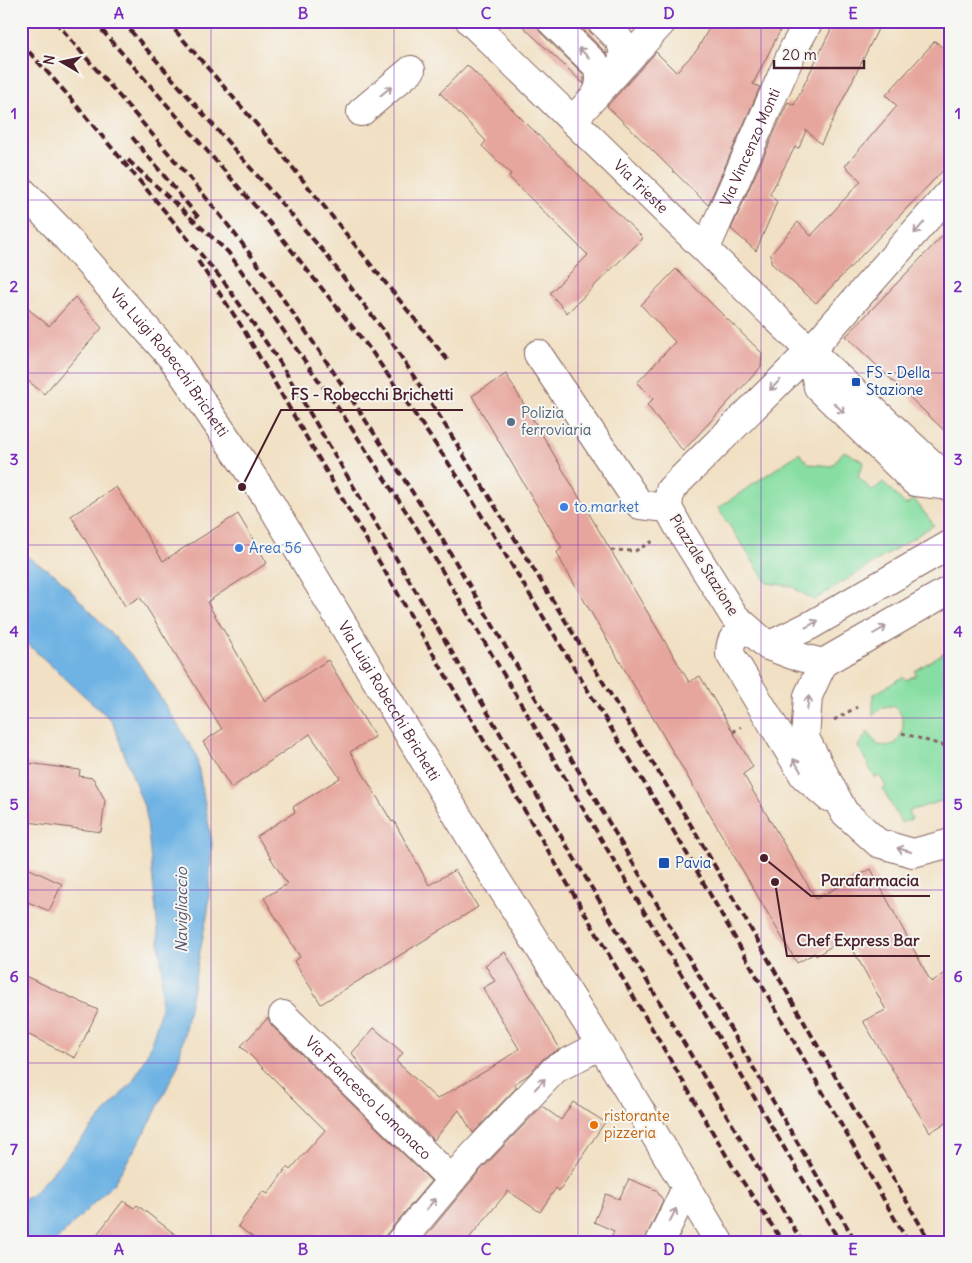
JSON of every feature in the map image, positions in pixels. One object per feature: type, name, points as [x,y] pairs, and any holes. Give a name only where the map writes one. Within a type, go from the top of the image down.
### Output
[{"type":"street","name":"Via Trieste","points":[[470,21],[810,351]]},
{"type":"street","points":[[551,21],[600,70],[601,80],[597,93]]},
{"type":"street","points":[[601,21],[622,44],[624,59],[618,70]]},
{"type":"street","name":"Via Vincenzo Monti","points":[[706,248],[794,48],[809,21]]},
{"type":"street","points":[[573,120],[654,26]]},
{"type":"street","points":[[361,112],[411,70]]},
{"type":"street","name":"Via Luigi Robecchi Brichetti","points":[[21,190],[57,227],[173,359],[270,501],[487,865],[601,1045],[720,1242]]},
{"type":"street","points":[[810,351],[951,191]]},
{"type":"street","points":[[810,351],[951,482]]},
{"type":"street","points":[[810,351],[818,387],[915,482],[951,486]]},
{"type":"street","name":"Piazzale Stazione","points":[[810,351],[670,490],[673,518],[734,616],[758,638],[792,655],[822,664]]},
{"type":"street","points":[[538,354],[640,505],[673,518]]},
{"type":"street","points":[[951,544],[811,625],[758,638],[737,633],[730,643],[730,654],[804,776],[878,843],[913,853],[951,843]]},
{"type":"street","points":[[844,812],[805,738],[808,696],[822,664],[951,589]]},
{"type":"street","name":"Via Francesco Lomonaco","points":[[283,1015],[452,1180]]},
{"type":"street","points":[[400,1242],[452,1180],[555,1069],[601,1045]]},
{"type":"street","points":[[660,1242],[686,1188]]},
{"type":"path","points":[[611,550],[635,550],[673,518]]},
{"type":"path","points":[[902,733],[951,748]]},
{"type":"green space","points":[[844,451],[864,462],[858,476],[872,491],[883,482],[906,505],[914,499],[934,525],[814,600],[791,586],[767,583],[718,508],[799,453],[809,464],[832,466]]},
{"type":"green space","points":[[948,650],[951,653],[951,798],[909,811],[912,819],[901,823],[883,789],[886,787],[880,776],[875,778],[858,746],[868,732],[878,745],[889,746],[896,743],[903,728],[901,714],[893,706],[883,707],[873,715],[873,695],[903,677],[906,680],[916,675],[915,671]]},
{"type":"water","name":"Navigliaccio","points":[[21,553],[56,575],[138,662],[196,754],[212,843],[208,911],[178,1065],[148,1127],[114,1183],[55,1242],[21,1242],[21,1201],[32,1195],[133,1081],[150,1048],[161,1009],[162,971],[146,812],[112,721],[21,638]]},
{"type":"building","points":[[517,21],[536,21],[540,32],[584,75],[584,84]]},
{"type":"building","points":[[574,21],[586,21],[590,32],[605,47],[607,54]]},
{"type":"building","points":[[713,21],[785,21],[753,84],[760,87],[708,205],[607,106],[656,52],[676,72],[697,50]]},
{"type":"building","points":[[835,21],[882,21],[821,144],[806,130],[799,148],[795,147],[770,194],[777,202],[756,251],[731,229],[788,102],[794,105]]},
{"type":"building","points":[[935,41],[951,55],[951,162],[816,303],[771,263],[771,254],[798,222],[811,236],[861,181],[845,166],[897,106],[886,95]]},
{"type":"building","points":[[467,65],[643,238],[567,313],[550,293],[588,255],[509,177],[511,174],[482,146],[486,141],[440,93]]},
{"type":"building","points":[[951,227],[951,437],[846,336]]},
{"type":"building","points":[[676,269],[762,353],[761,367],[683,451],[647,405],[653,399],[637,383],[675,342],[641,305]]},
{"type":"building","points":[[75,297],[102,328],[44,394],[21,375],[21,303],[49,326]]},
{"type":"building","points":[[506,374],[689,682],[700,676],[753,767],[743,774],[816,899],[871,869],[931,982],[951,970],[951,1120],[930,1132],[863,1021],[886,1010],[846,937],[816,956],[815,953],[797,963],[562,563],[557,552],[562,548],[472,396]]},
{"type":"building","points":[[116,487],[163,561],[238,514],[267,563],[207,602],[265,701],[328,660],[375,737],[350,752],[392,822],[394,821],[429,885],[455,870],[478,907],[321,1004],[294,961],[300,957],[264,898],[287,884],[257,836],[295,812],[293,807],[340,778],[310,734],[231,788],[203,742],[222,729],[140,597],[125,606],[71,516]]},
{"type":"building","points":[[21,762],[80,770],[79,776],[93,778],[105,800],[101,832],[21,821]]},
{"type":"building","points":[[21,865],[62,884],[49,911],[21,899]]},
{"type":"building","points":[[505,952],[560,1049],[544,1058],[528,1075],[514,1084],[517,1087],[473,1133],[459,1110],[434,1140],[366,1074],[352,1053],[374,1028],[403,1053],[396,1061],[437,1099],[491,1068],[519,1049],[483,988],[495,981],[485,965]]},
{"type":"building","points":[[21,974],[98,1010],[75,1058],[21,1031]]},
{"type":"building","points":[[268,1018],[272,1026],[431,1181],[380,1242],[259,1242],[238,1226],[263,1191],[268,1194],[287,1167],[290,1170],[325,1130],[241,1046]]},
{"type":"building","points":[[573,1102],[605,1122],[559,1191],[556,1188],[540,1212],[508,1191],[466,1242],[431,1242],[425,1237],[478,1173],[542,1106],[561,1120]]},
{"type":"building","points":[[629,1179],[656,1190],[663,1200],[644,1242],[609,1242],[614,1231],[594,1222],[606,1194],[619,1199]]},
{"type":"building","points":[[123,1201],[134,1208],[137,1205],[185,1242],[91,1242]]},
{"type":"railway","points":[[55,21],[212,205],[300,323],[382,445],[435,527],[856,1242]]},
{"type":"railway","points":[[94,21],[269,222],[370,349],[460,480],[682,845],[908,1242]]},
{"type":"railway","points":[[122,21],[324,252],[387,335],[440,417],[697,835],[930,1242]]},
{"type":"railway","points":[[167,21],[277,148],[450,363]]},
{"type":"railway","points":[[21,43],[66,93],[224,282],[279,361],[802,1242]]},
{"type":"railway","points":[[132,137],[199,218]]},
{"type":"railway","points":[[128,160],[228,252],[343,415],[418,530],[840,1242]]},
{"type":"railway","points":[[198,261],[242,327],[733,1167],[783,1242]]},
{"type":"place","name":"FS - Della Stazione","points":[[856,382]]},
{"type":"place","name":"Polizia ferroviaria","points":[[511,422]]},
{"type":"place","name":"FS - Robecchi Brichetti","points":[[242,487]]},
{"type":"place","name":"to.market","points":[[564,507]]},
{"type":"place","name":"Area 56","points":[[239,548]]},
{"type":"place","name":"Parafarmacia","points":[[764,858]]},
{"type":"place","name":"Pavia","points":[[664,863]]},
{"type":"place","name":"Chef Express Bar","points":[[775,882]]},
{"type":"place","name":"ristorante pizzeria","points":[[594,1125]]}]
